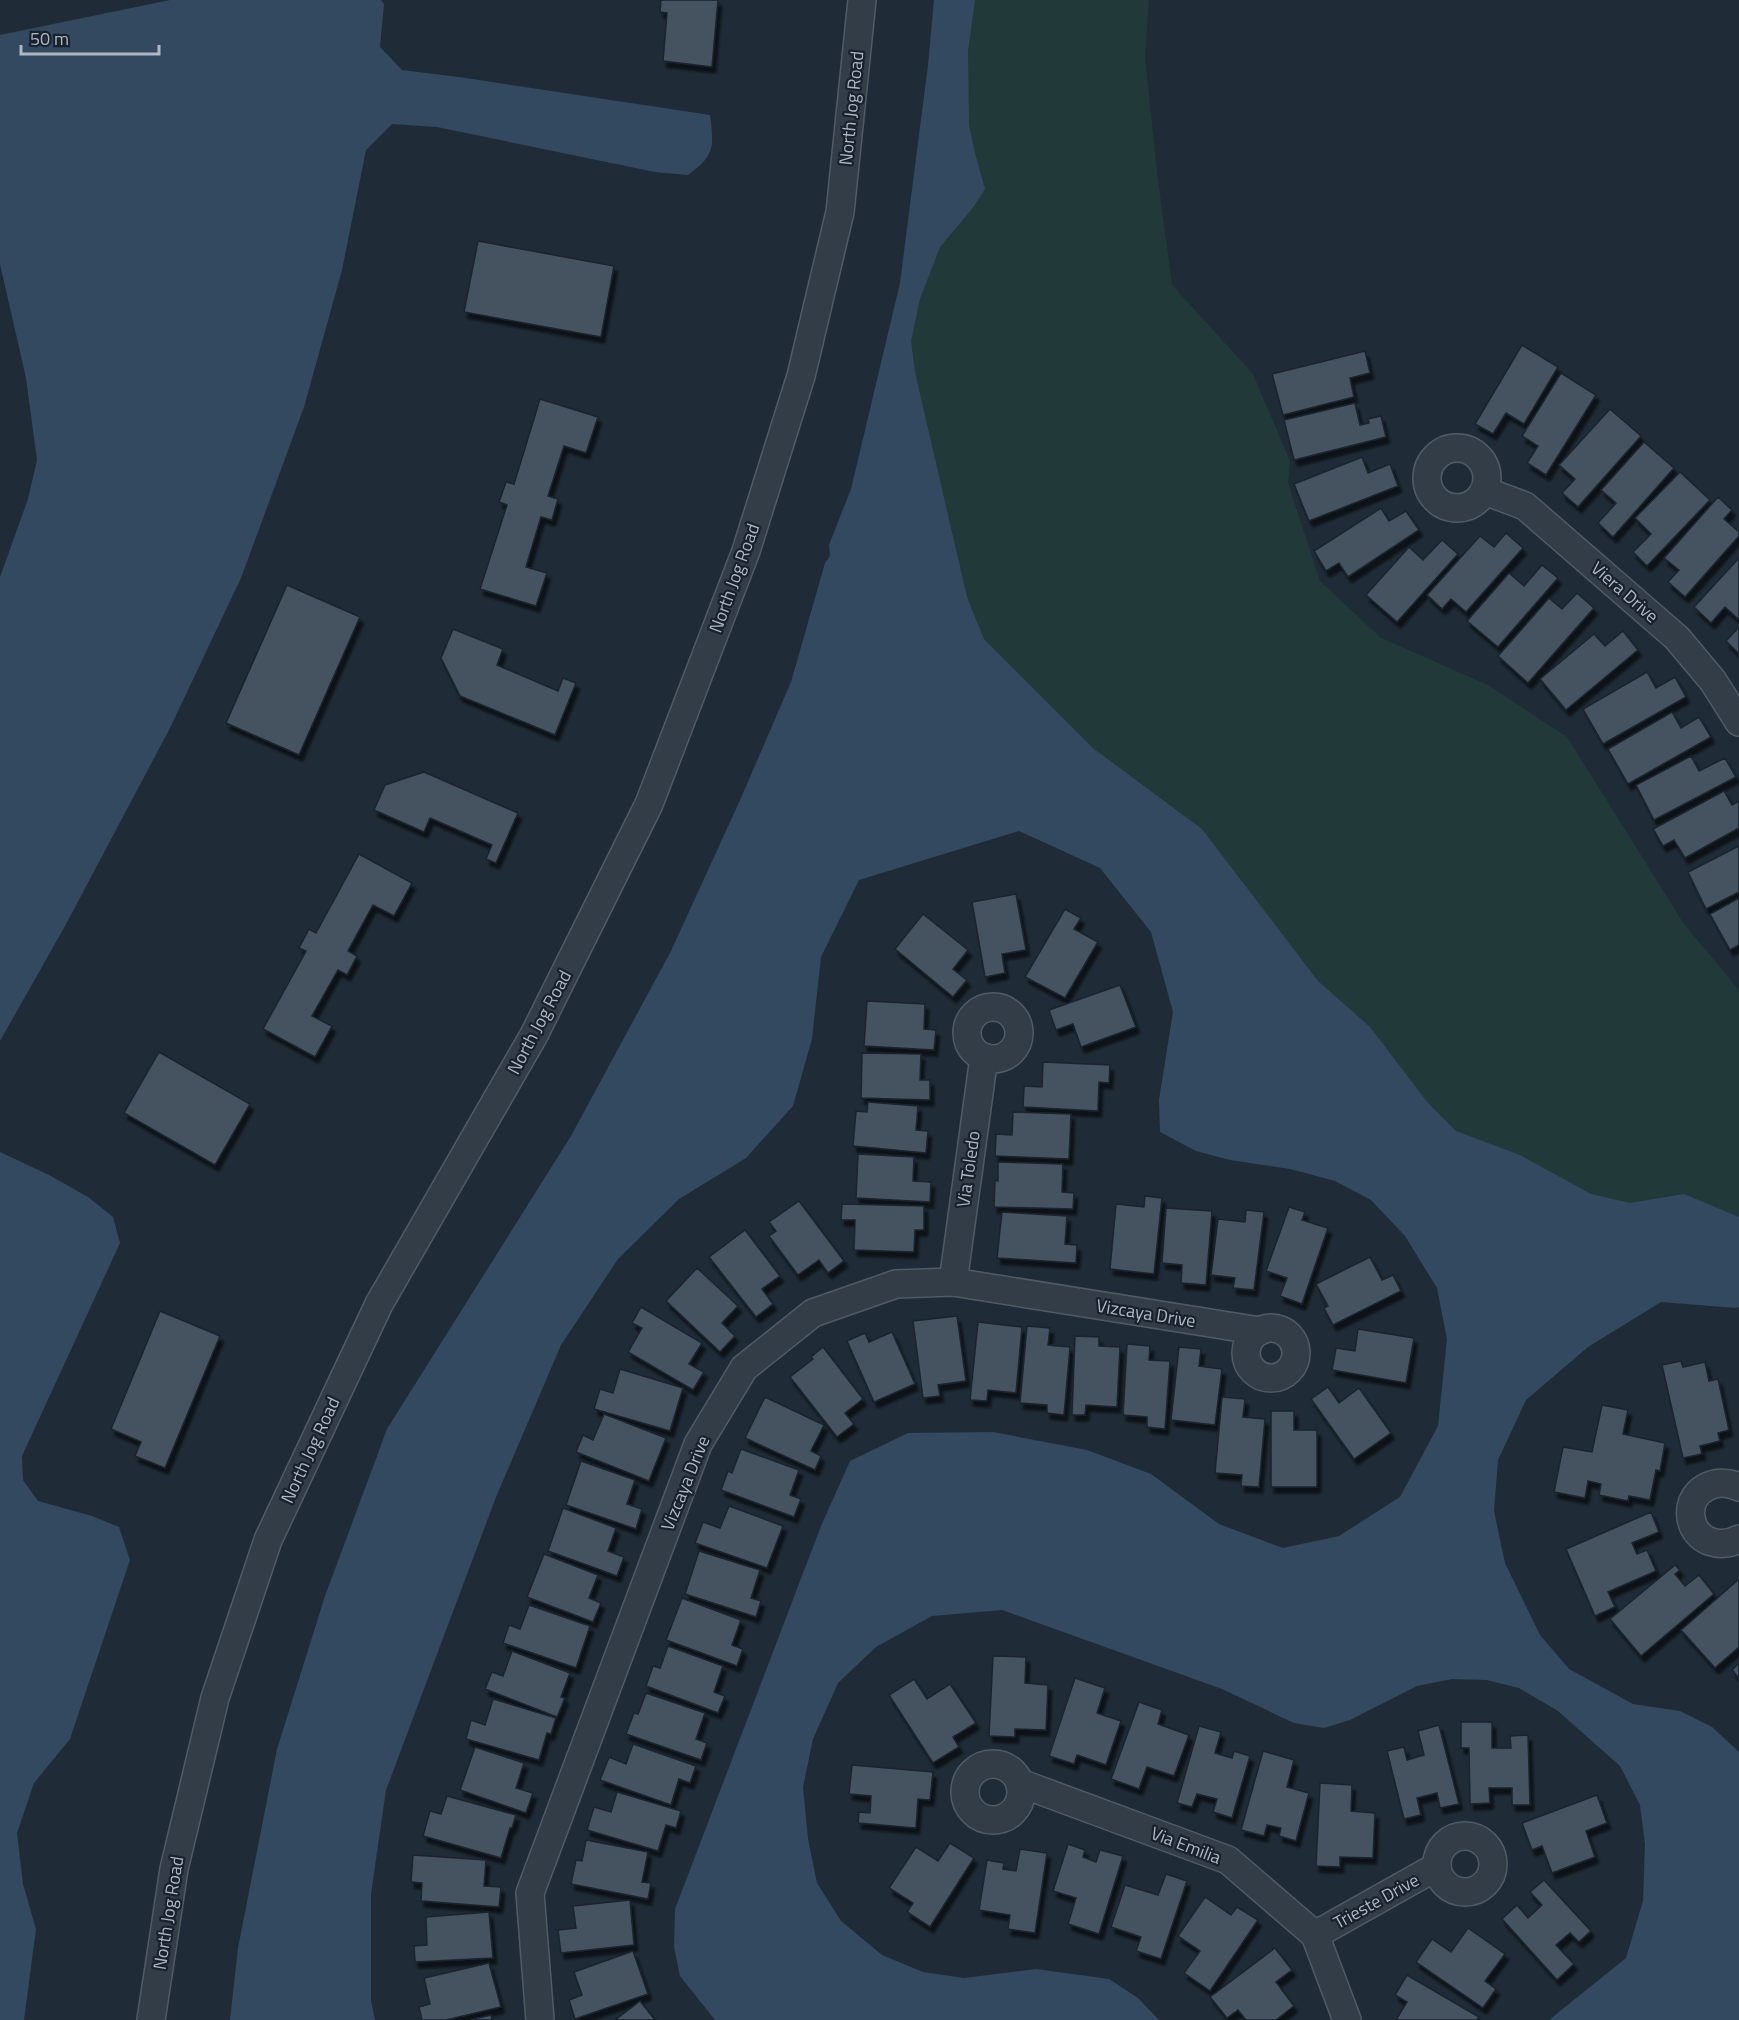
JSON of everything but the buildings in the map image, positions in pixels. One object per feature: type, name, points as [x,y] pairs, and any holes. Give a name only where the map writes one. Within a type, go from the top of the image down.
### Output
[{"type":"street","name":"North Jog Road","points":[[151,2020],[174,1869],[215,1698],[268,1540],[379,1305],[534,1035],[649,804],[746,551],[801,376],[840,212],[862,0]]},
{"type":"street","name":"Viera Drive","points":[[1485,491],[1525,506],[1677,638],[1713,681],[1739,722]]},
{"type":"street","name":"Via Toledo","points":[[952,1282],[984,1057]]},
{"type":"street","name":"Vizcaya Drive","points":[[540,2020],[530,1893],[698,1444],[744,1368],[813,1313],[896,1284],[952,1282],[1260,1331]]},
{"type":"street","points":[[1739,1487],[1719,1482],[1701,1490],[1691,1507],[1694,1528],[1701,1537],[1721,1545],[1739,1539]]},
{"type":"street","name":"Via Emilia","points":[[1020,1783],[1228,1860],[1315,1935],[1347,2020]]},
{"type":"street","name":"Trieste Drive","points":[[1315,1935],[1436,1867]]},
{"type":"green space","points":[[957,0],[1149,0],[1145,57],[1172,285],[1253,374],[1290,461],[1288,483],[1320,581],[1381,638],[1488,685],[1567,737],[1684,924],[1739,990],[1739,1279],[1552,1224],[957,652],[896,388]]},
{"type":"water","points":[[170,0],[381,0],[384,4],[380,47],[402,70],[710,115],[711,150],[703,162],[688,175],[655,172],[437,127],[392,124],[366,150],[342,270],[304,407],[241,578],[169,730],[65,926],[0,1041],[0,577],[28,499],[37,460],[26,378],[0,264],[0,35]]},
{"type":"water","points":[[934,0],[975,0],[968,51],[969,125],[985,189],[972,209],[940,247],[920,299],[911,341],[915,372],[967,597],[984,639],[1094,749],[1202,829],[1318,981],[1370,1027],[1428,1103],[1456,1131],[1520,1155],[1591,1194],[1630,1203],[1684,1194],[1739,1217],[1739,1307],[1661,1302],[1588,1347],[1526,1400],[1498,1460],[1494,1511],[1505,1563],[1540,1635],[1569,1669],[1633,1704],[1680,1711],[1712,1727],[1739,1752],[1739,2020],[1549,2020],[1626,1958],[1643,1901],[1645,1844],[1640,1805],[1620,1766],[1558,1711],[1519,1688],[1487,1680],[1452,1679],[1417,1686],[1350,1720],[1324,1728],[1294,1723],[1222,1689],[1002,1610],[932,1616],[876,1647],[838,1683],[813,1739],[803,1787],[808,1839],[817,1883],[841,1921],[882,1955],[923,1972],[964,1978],[1036,1969],[1109,1979],[1138,1998],[1159,2020],[715,2020],[680,1976],[674,1947],[675,1909],[821,1526],[850,1461],[908,1433],[993,1432],[1087,1450],[1151,1474],[1219,1524],[1283,1548],[1339,1536],[1400,1497],[1438,1426],[1447,1339],[1437,1288],[1405,1236],[1371,1200],[1335,1181],[1290,1169],[1230,1160],[1196,1151],[1160,1132],[1159,1100],[1173,1012],[1151,932],[1100,868],[1019,831],[859,880],[821,957],[812,1039],[793,1106],[746,1158],[679,1199],[618,1259],[561,1345],[496,1497],[386,1790],[371,1894],[371,2001],[375,2020],[230,2020],[238,1948],[277,1749],[325,1596],[387,1429],[571,1136],[671,951],[791,682],[825,563],[830,556],[829,545],[851,489],[900,283]]},
{"type":"water","points":[[0,1152],[49,1175],[88,1197],[113,1217],[120,1243],[22,1456],[23,1480],[38,1501],[92,1516],[119,1527],[130,1560],[70,1739],[34,1783],[17,1833],[23,1884],[36,1929],[24,2020],[0,2020]]}]
